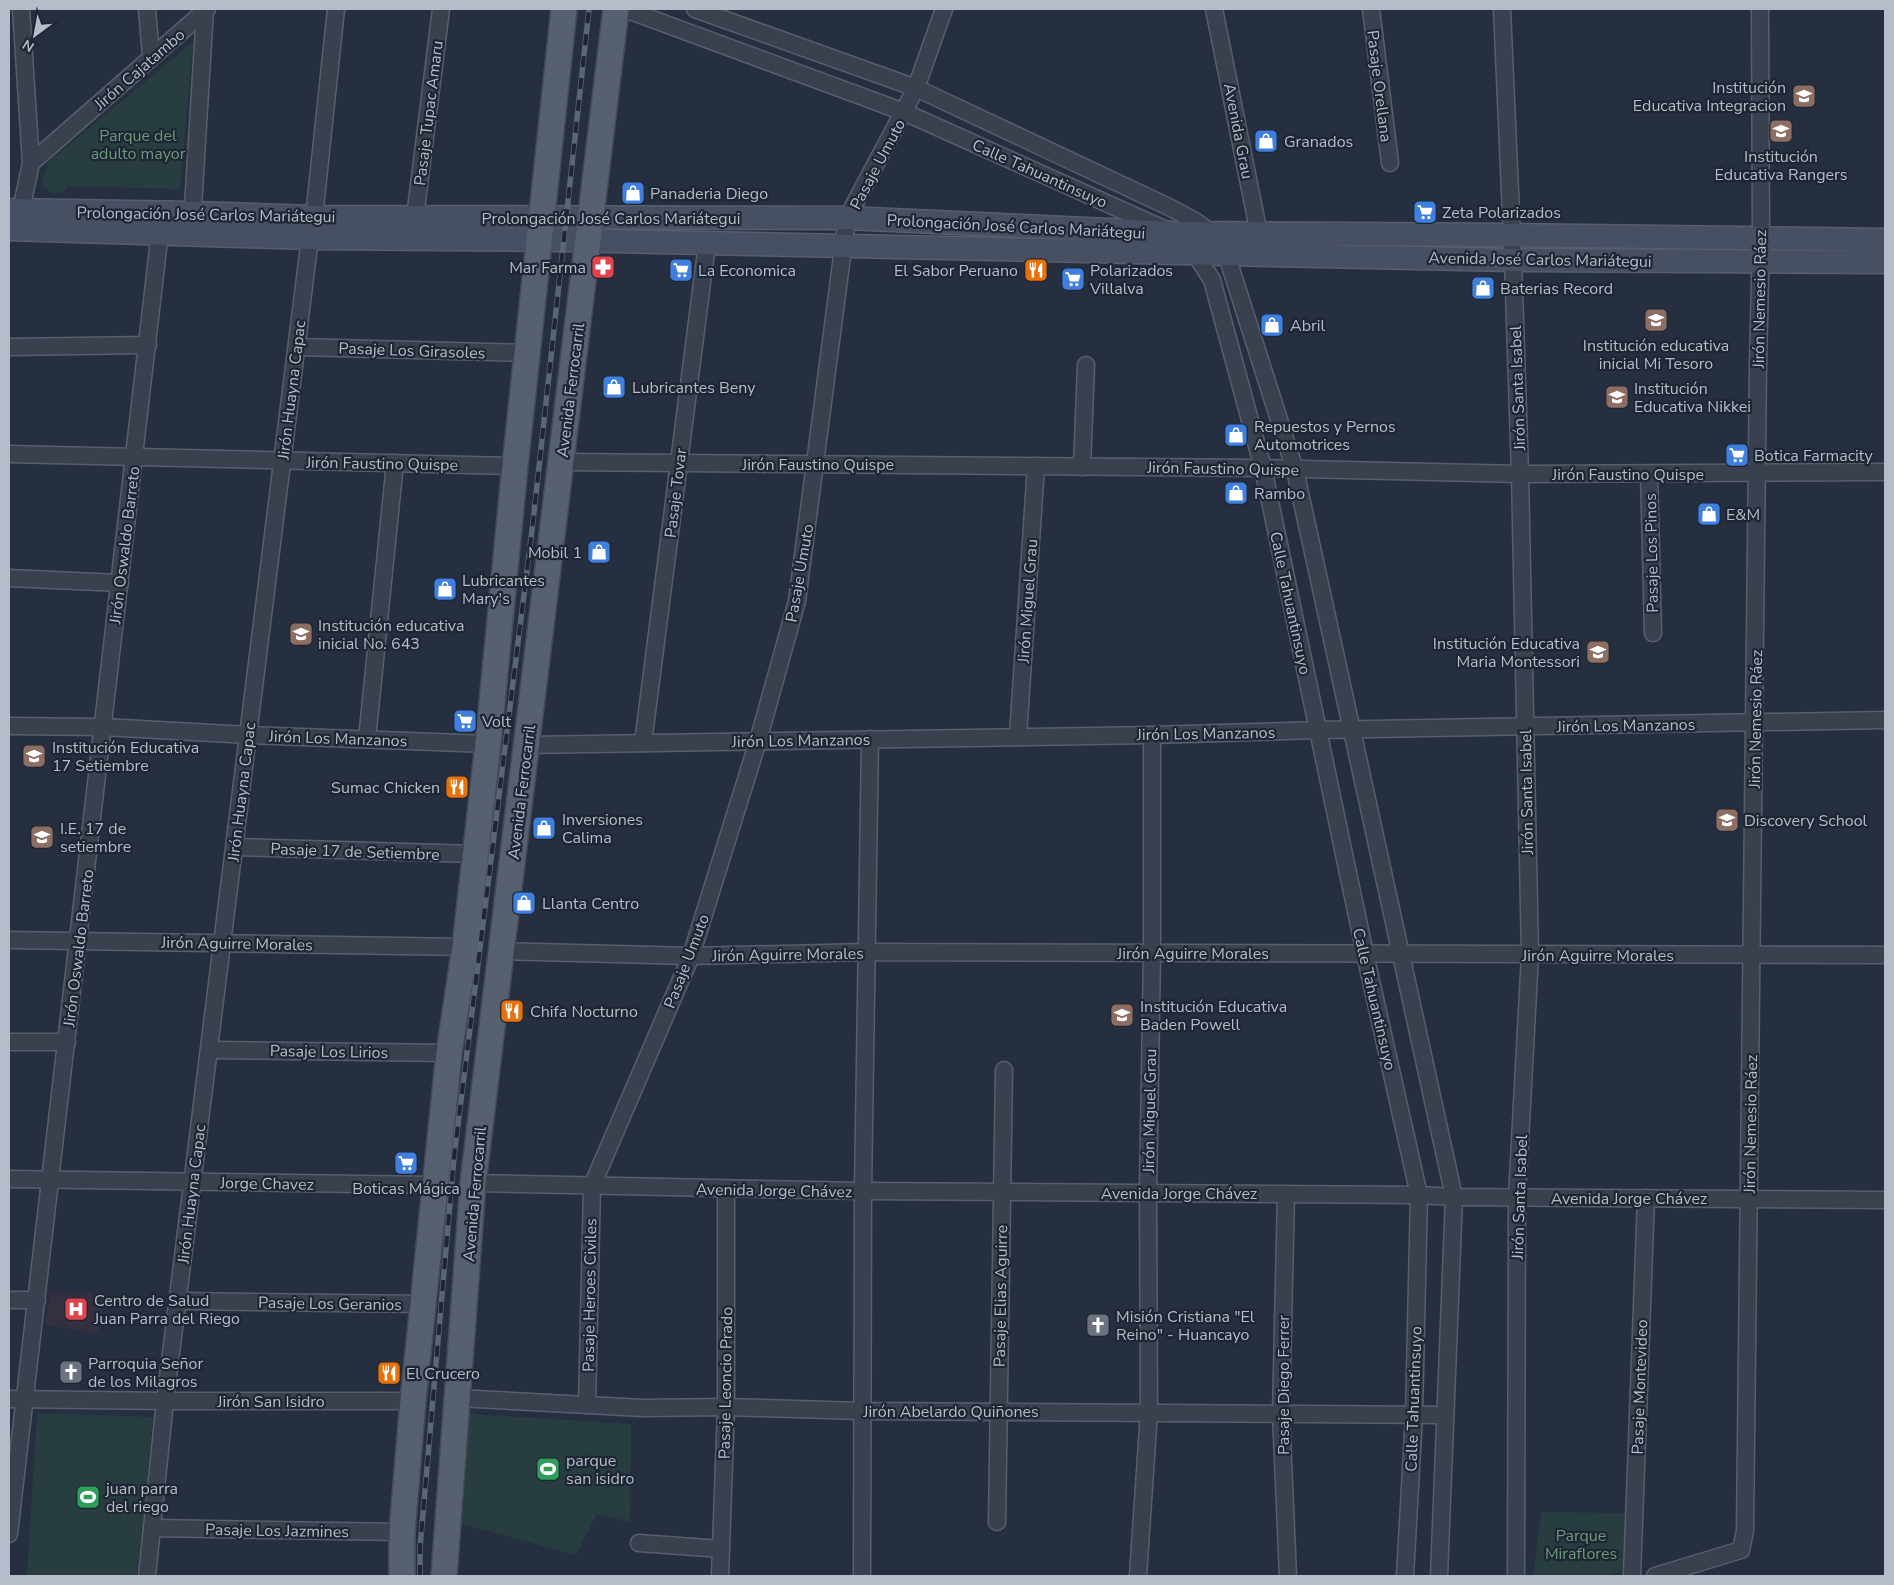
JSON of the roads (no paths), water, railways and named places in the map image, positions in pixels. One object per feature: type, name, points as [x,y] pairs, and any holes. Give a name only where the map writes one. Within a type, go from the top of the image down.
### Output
[{"type":"main road","points":[[402,1576],[402,1532],[413,1400],[435,1185],[449,1053],[465,947],[488,744],[515,466],[564,9]]},
{"type":"main road","name":"Avenida Ferrocarril","points":[[444,1576],[473,1183],[616,9]]},
{"type":"main road","name":"Prolongación José Carlos Mariátegui","points":[[312,228],[415,217],[541,229]]},
{"type":"main road","name":"Prolongación José Carlos Mariátegui","points":[[14,220],[192,223],[312,228],[589,229],[847,218],[1213,234]]},
{"type":"main road","name":"Prolongación José Carlos Mariátegui","points":[[589,229],[707,244],[1194,252]]},
{"type":"main road","name":"Avenida José Carlos Mariátegui","points":[[1213,234],[1261,244],[1514,260],[1885,262]]},
{"type":"main road","name":"Avenida José Carlos Mariátegui","points":[[1194,252],[1226,253],[1261,244],[1511,235],[1885,240]]},
{"type":"street","points":[[14,220],[31,163],[21,9]]},
{"type":"street","points":[[147,9],[151,57]]},
{"type":"street","name":"Jirón Huayna Capac","points":[[147,1576],[165,1401],[312,228],[336,9]]},
{"type":"street","name":"Pasaje Tupac Amaru","points":[[415,217],[441,9]]},
{"type":"street","name":"Calle Tahuantinsuyo","points":[[625,9],[904,112],[1174,233],[1194,252],[1212,280],[1262,468],[1365,954],[1419,1195],[1414,1415],[1405,1576]]},
{"type":"street","points":[[696,9],[730,9]]},
{"type":"street","name":"Calle Tahuantinsuyo","points":[[696,9],[916,88],[1171,208],[1195,221],[1213,234],[1226,253],[1295,470],[1454,1197],[1439,1576]]},
{"type":"street","name":"Pasaje Umuto","points":[[592,1186],[692,956],[758,741],[797,601],[847,218],[916,88],[944,9]]},
{"type":"street","name":"Avenida Grau","points":[[1214,9],[1261,244]]},
{"type":"street","name":"Pasaje Orellana","points":[[1371,9],[1390,163]]},
{"type":"street","name":"Jirón Santa Isabel","points":[[1502,9],[1511,235],[1514,260],[1530,955],[1517,1197],[1516,1576]]},
{"type":"street","name":"Jirón Nemesio Ráez","points":[[1655,1576],[1742,1550],[1745,1530],[1761,261],[1760,9]]},
{"type":"street","points":[[192,223],[206,10]]},
{"type":"street","name":"Jirón Cajatambo","points":[[31,163],[206,10]]},
{"type":"street","name":"Jirón Oswaldo Barreto","points":[[9,1534],[10,1512],[26,1399],[161,223]]},
{"type":"street","name":"Pasaje Tovar","points":[[643,743],[707,244]]},
{"type":"street","points":[[9,347],[148,345]]},
{"type":"street","name":"Pasaje Los Girasoles","points":[[296,346],[528,354]]},
{"type":"street","points":[[1082,466],[1086,365]]},
{"type":"street","name":"Jirón Faustino Quispe","points":[[9,454],[515,466]]},
{"type":"street","name":"Jirón Faustino Quispe","points":[[561,462],[1262,468],[1520,474],[1885,472]]},
{"type":"street","points":[[367,739],[395,463]]},
{"type":"street","name":"Jirón Miguel Grau","points":[[1018,736],[1036,466]]},
{"type":"street","name":"Pasaje Los Pinos","points":[[1649,474],[1653,633]]},
{"type":"street","points":[[9,578],[120,583]]},
{"type":"street","name":"Jirón Los Manzanos","points":[[527,745],[1152,735],[1318,730],[1885,720]]},
{"type":"street","name":"Jirón Los Manzanos","points":[[9,726],[103,727],[249,735],[488,744]]},
{"type":"street","name":"Jirón Miguel Grau","points":[[1138,1576],[1148,1412],[1152,735]]},
{"type":"street","points":[[862,1576],[863,1191],[870,739]]},
{"type":"street","name":"Pasaje 17 de Setiembre","points":[[235,848],[475,854]]},
{"type":"street","name":"Jirón Aguirre Morales","points":[[9,940],[465,947]]},
{"type":"street","name":"Jirón Aguirre Morales","points":[[502,951],[692,956],[867,952],[1885,955]]},
{"type":"street","points":[[9,1042],[67,1042]]},
{"type":"street","name":"Pasaje Los Lirios","points":[[210,1050],[449,1053]]},
{"type":"street","name":"Pasaje Elias Aguirre","points":[[997,1522],[1004,1070]]},
{"type":"street","name":"Jorge Chavez","points":[[9,1179],[435,1185]]},
{"type":"street","name":"Avenida Jorge Chávez","points":[[473,1183],[863,1191],[1885,1200]]},
{"type":"street","name":"Pasaje Heroes Civiles","points":[[587,1405],[592,1186]]},
{"type":"street","name":"Pasaje Leoncio Prado","points":[[720,1576],[726,1407],[726,1189]]},
{"type":"street","name":"Pasaje Diego Ferrer","points":[[1286,1194],[1281,1414],[1288,1576]]},
{"type":"street","name":"Pasaje Montevideo","points":[[1632,1576],[1646,1198]]},
{"type":"street","points":[[9,1300],[37,1300]]},
{"type":"street","name":"Pasaje Los Geranios","points":[[178,1301],[423,1304]]},
{"type":"street","name":"Jirón Abelardo Quiñones","points":[[458,1398],[643,1408],[726,1407],[998,1412],[1445,1415]]},
{"type":"street","name":"Jirón San Isidro","points":[[9,1399],[165,1401],[413,1400]]},
{"type":"street","name":"Pasaje Los Jazmines","points":[[152,1528],[402,1532]]},
{"type":"street","points":[[639,1543],[721,1549]]},
{"type":"railway","points":[[420,1576],[420,1548],[454,1157],[533,522],[589,9]]},
{"type":"place","name":"Institución Educativa Integracion","points":[[1804,96]]},
{"type":"place","name":"Institución Educativa Rangers","points":[[1781,131]]},
{"type":"place","name":"Granados","points":[[1266,141]]},
{"type":"place","name":"Panaderia Diego","points":[[633,193]]},
{"type":"place","name":"Zeta Polarizados","points":[[1425,212]]},
{"type":"place","name":"Mar Farma","points":[[603,267]]},
{"type":"place","name":"La Economica","points":[[681,270]]},
{"type":"place","name":"El Sabor Peruano","points":[[1036,270]]},
{"type":"place","name":"Polarizados Villalva","points":[[1073,279]]},
{"type":"place","name":"Baterias Record","points":[[1483,288]]},
{"type":"place","name":"Institución educativa inicial Mi Tesoro","points":[[1656,320]]},
{"type":"place","name":"Abril","points":[[1272,325]]},
{"type":"place","name":"Lubricantes Beny","points":[[614,387]]},
{"type":"place","name":"Institución Educativa Nikkei","points":[[1617,397]]},
{"type":"place","name":"Repuestos y Pernos Automotrices","points":[[1236,435]]},
{"type":"place","name":"Botica Farmacity","points":[[1737,455]]},
{"type":"place","name":"Rambo","points":[[1236,493]]},
{"type":"place","name":"E&M","points":[[1709,514]]},
{"type":"place","name":"Mobil 1","points":[[599,552]]},
{"type":"place","name":"Lubricantes Mary's","points":[[445,589]]},
{"type":"place","name":"Institución educativa inicial No. 643","points":[[301,634]]},
{"type":"place","name":"Institución Educativa Maria Montessori","points":[[1598,652]]},
{"type":"place","name":"Volt","points":[[465,721]]},
{"type":"place","name":"Institución Educativa 17 Setiembre","points":[[34,756]]},
{"type":"place","name":"Sumac Chicken","points":[[457,787]]},
{"type":"place","name":"Discovery School","points":[[1727,820]]},
{"type":"place","name":"Inversiones Calima","points":[[544,828]]},
{"type":"place","name":"I.E. 17 de setiembre","points":[[42,837]]},
{"type":"place","name":"Llanta Centro","points":[[524,903]]},
{"type":"place","name":"Chifa Nocturno","points":[[512,1011]]},
{"type":"place","name":"Institución Educativa Baden Powell","points":[[1122,1015]]},
{"type":"place","name":"Boticas Mágica","points":[[406,1163]]},
{"type":"place","name":"Centro de Salud Juan Parra del Riego","points":[[76,1309]]},
{"type":"place","name":"Misión Cristiana \"El Reino\" - Huancayo","points":[[1098,1325]]},
{"type":"place","name":"Parroquia Señor de los Milagros","points":[[71,1372]]},
{"type":"place","name":"El Crucero","points":[[389,1373]]},
{"type":"place","name":"parque san isidro","points":[[548,1469]]},
{"type":"place","name":"juan parra del riego","points":[[88,1497]]},
{"type":"park label","name":"Parque del adulto mayor","points":[[138,144]]},
{"type":"park label","name":"Parque Miraflores","points":[[1581,1544]]}]
